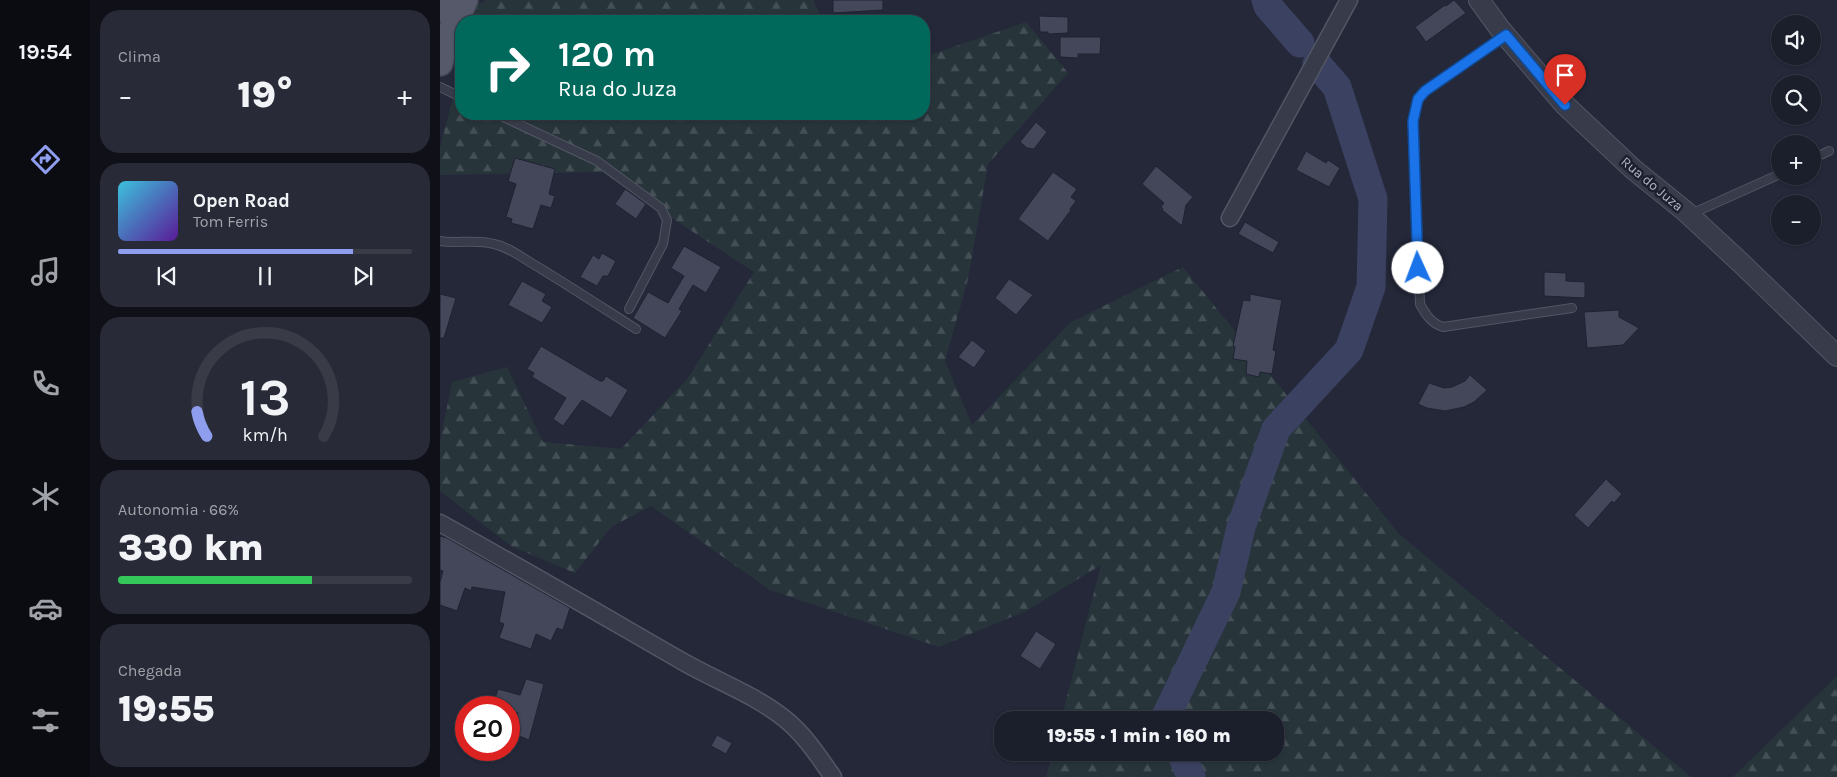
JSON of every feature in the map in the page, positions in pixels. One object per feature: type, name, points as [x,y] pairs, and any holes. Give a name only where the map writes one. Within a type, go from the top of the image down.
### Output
[{"type":"main road","points":[[440,10],[444,0]]},
{"type":"main road","points":[[458,15],[465,0]]},
{"type":"main road","points":[[440,64],[445,44],[455,22]]},
{"type":"street","points":[[1230,218],[1348,0]]},
{"type":"street","name":"Rua do Juza","points":[[1479,0],[1552,91],[1598,138],[1632,169],[1690,215],[1837,356]]},
{"type":"street","points":[[440,523],[681,660],[764,704],[800,733],[833,777]]},
{"type":"lane","points":[[1506,35],[1425,91],[1418,99],[1413,121],[1420,304],[1426,316],[1434,324],[1443,327],[1572,308]]},
{"type":"lane","points":[[440,87],[455,94]]},
{"type":"lane","points":[[510,120],[597,161],[661,208],[666,220],[663,244],[629,308]]},
{"type":"lane","points":[[1821,155],[1829,151]]},
{"type":"lane","points":[[1690,215],[1771,178]]},
{"type":"lane","points":[[440,241],[453,243],[481,241],[496,244],[577,291],[636,330]]},
{"type":"green space","points":[[487,0],[813,0],[820,15],[474,15],[477,5]]},
{"type":"green space","points":[[1026,22],[1068,73],[988,164],[968,279],[945,361],[972,425],[1071,322],[1183,267],[1399,534],[1691,777],[1046,777],[1051,761],[1284,761],[1284,711],[1063,711],[1101,565],[1026,611],[939,647],[770,590],[651,506],[611,527],[575,573],[511,546],[440,491],[440,442],[452,382],[507,367],[543,442],[621,449],[688,378],[754,272],[602,172],[440,175],[440,148],[455,90],[455,120],[930,120],[930,55]]},
{"type":"green space","points":[[1837,676],[1837,777],[1733,777]]},
{"type":"building","points":[[833,0],[883,0],[883,10],[833,13]]},
{"type":"building","points":[[1454,0],[1466,13],[1426,42],[1415,27]]},
{"type":"building","points":[[1039,16],[1068,17],[1068,33],[1048,34],[1048,32],[1040,32]]},
{"type":"building","points":[[1060,37],[1101,37],[1100,54],[1078,54],[1078,58],[1060,57]]},
{"type":"building","points":[[1036,122],[1047,132],[1034,149],[1027,148],[1020,142]]},
{"type":"building","points":[[1306,151],[1326,163],[1328,160],[1340,168],[1329,187],[1296,170]]},
{"type":"building","points":[[515,158],[555,169],[549,194],[555,196],[551,208],[541,205],[533,229],[511,223],[512,219],[506,217],[516,184],[508,181]]},
{"type":"building","points":[[1156,166],[1193,197],[1186,205],[1182,226],[1162,210],[1161,207],[1164,203],[1142,184]]},
{"type":"building","points":[[1053,172],[1077,189],[1071,197],[1076,201],[1071,210],[1048,241],[1018,219]]},
{"type":"building","points":[[625,189],[646,204],[636,219],[615,204]]},
{"type":"building","points":[[1245,222],[1279,242],[1273,253],[1238,234]]},
{"type":"building","points":[[684,246],[721,267],[706,293],[693,285],[679,309],[682,311],[665,338],[633,318],[648,292],[668,303],[684,276],[671,268]]},
{"type":"building","points":[[602,253],[616,261],[608,276],[603,276],[597,286],[580,277],[593,255],[599,259]]},
{"type":"building","points":[[1544,272],[1566,273],[1566,281],[1585,282],[1585,298],[1544,296]]},
{"type":"building","points":[[1009,279],[1033,295],[1016,315],[995,298]]},
{"type":"building","points":[[522,281],[546,294],[542,301],[552,307],[542,323],[508,305]]},
{"type":"building","points":[[440,294],[456,298],[444,338],[440,338]]},
{"type":"building","points":[[1250,294],[1282,300],[1273,350],[1276,351],[1272,374],[1260,372],[1259,377],[1246,374],[1247,361],[1233,359],[1235,347],[1233,346],[1243,300],[1250,301]]},
{"type":"building","points":[[1619,310],[1619,317],[1639,328],[1623,345],[1587,348],[1584,312]]},
{"type":"building","points":[[972,340],[986,351],[974,368],[958,357]]},
{"type":"building","points":[[541,346],[600,381],[603,381],[606,376],[628,390],[611,418],[582,400],[563,426],[553,419],[566,398],[532,377],[534,373],[527,369]]},
{"type":"building","points":[[1470,375],[1487,390],[1474,402],[1464,407],[1445,411],[1427,408],[1418,404],[1429,383],[1444,388],[1452,387],[1465,381]]},
{"type":"building","points":[[1606,479],[1622,494],[1614,503],[1612,501],[1588,528],[1574,515]]},
{"type":"building","points":[[440,536],[447,538],[570,608],[563,630],[557,628],[551,641],[536,634],[531,649],[499,638],[504,624],[499,622],[505,592],[472,587],[471,591],[465,588],[457,611],[440,605],[440,582],[443,571],[440,570]]},
{"type":"building","points":[[1036,631],[1056,644],[1040,669],[1020,656]]},
{"type":"building","points":[[526,679],[544,684],[529,740],[520,736],[520,696],[496,696],[498,689],[520,695]]},
{"type":"building","points":[[717,735],[732,743],[726,754],[711,746]]},
{"type":"waterway","points":[[1266,0],[1268,6],[1300,43]]},
{"type":"waterway","points":[[1168,711],[1226,592],[1241,527],[1276,429],[1349,350],[1371,287],[1373,199],[1337,87],[1317,64]]},
{"type":"waterway","points":[[1185,761],[1191,777]]},
{"type":"route","points":[[1418,268],[1413,121],[1418,99],[1425,91],[1506,35],[1565,105]]}]
